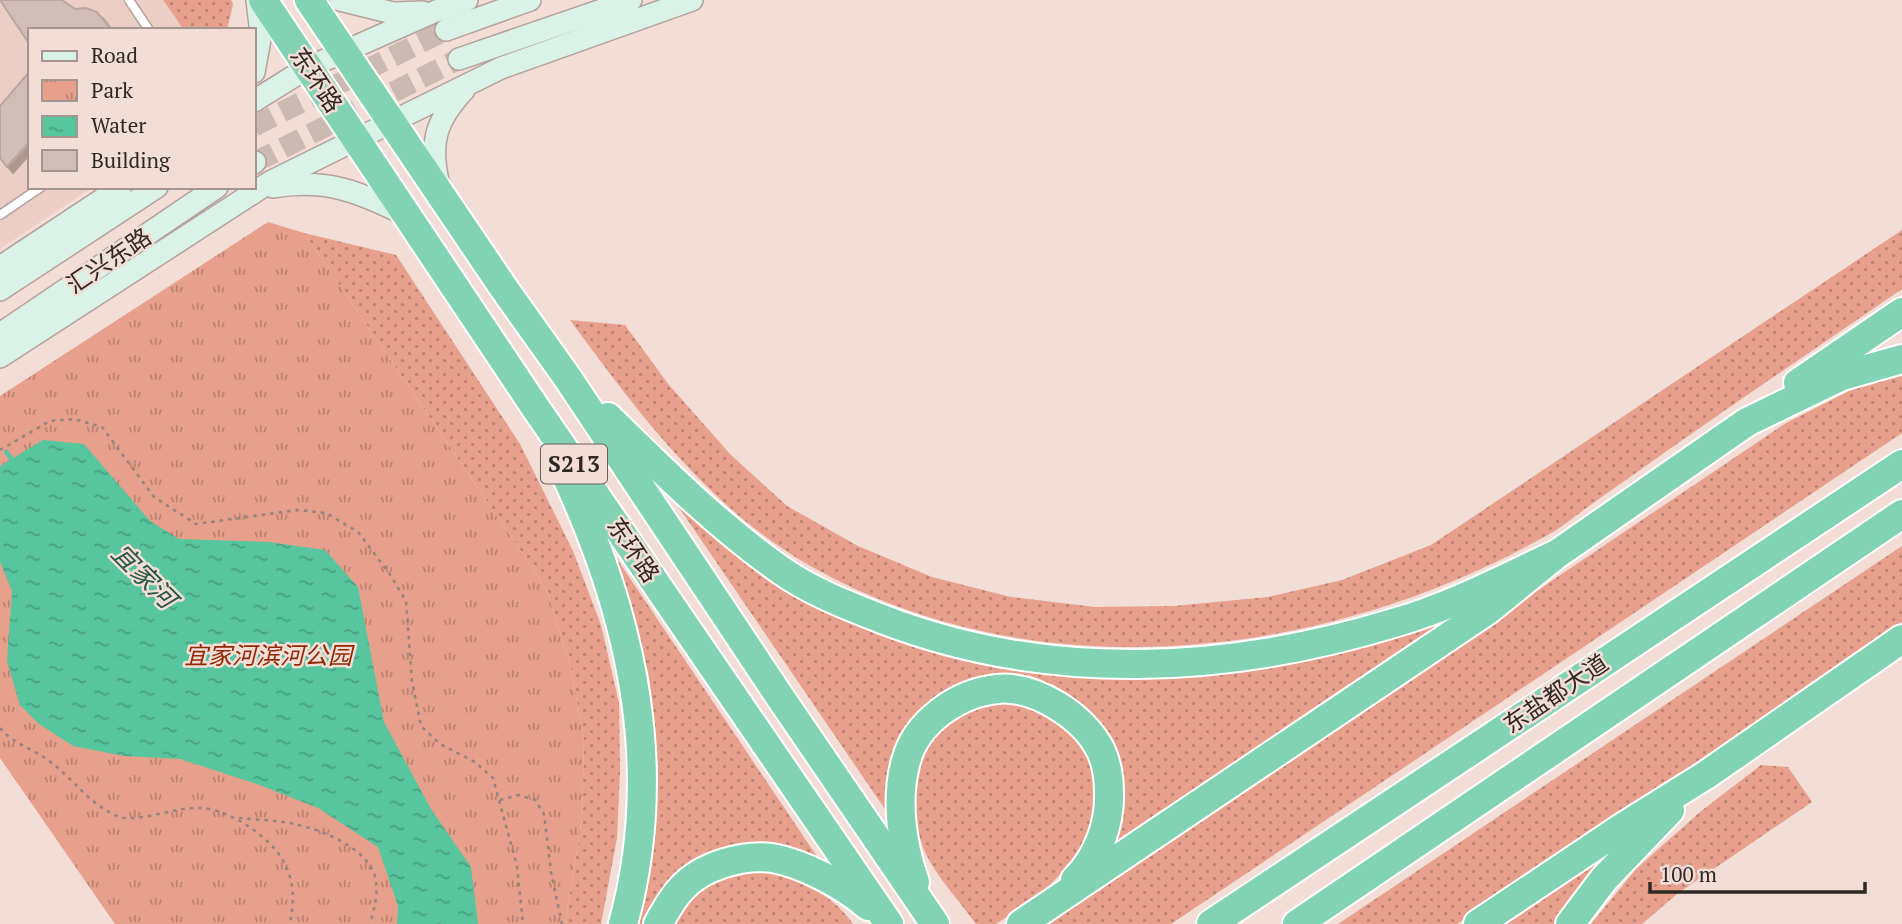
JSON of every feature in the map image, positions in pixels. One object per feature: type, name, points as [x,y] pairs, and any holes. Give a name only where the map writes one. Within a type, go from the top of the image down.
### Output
[{"type":"highway","name":"东环路","points":[[263,0],[533,404],[888,924]]},
{"type":"highway","name":"东环路","points":[[309,0],[342,52],[567,377],[929,916]]},
{"type":"highway","points":[[1021,924],[1488,610],[1557,554],[1747,422],[1822,365],[1902,312]]},
{"type":"highway","points":[[1822,365],[1902,340]]},
{"type":"highway","points":[[1747,422],[1842,376],[1902,359]]},
{"type":"highway","points":[[567,377],[710,514],[784,572],[850,607],[929,637],[1012,656],[1102,664],[1198,663],[1293,650],[1398,622],[1476,591],[1557,554]]},
{"type":"highway","points":[[533,404],[589,525],[613,597],[635,678],[643,769],[639,840],[623,924]]},
{"type":"highway","name":"东盐都大道","points":[[1211,924],[1902,464]]},
{"type":"highway","name":"东盐都大道","points":[[1297,924],[1902,514]]},
{"type":"highway","points":[[1478,924],[1706,775],[1898,643]]},
{"type":"highway","points":[[929,916],[910,870],[904,840],[902,792],[906,760],[928,723],[946,707],[970,695],[999,688],[1034,694],[1058,705],[1083,725],[1101,751],[1109,779],[1110,810],[1099,845],[1083,872],[1053,902]]},
{"type":"highway","points":[[748,720],[780,697]]},
{"type":"highway","points":[[1570,924],[1604,879],[1706,775]]},
{"type":"highway","points":[[658,924],[683,887],[707,870],[738,860],[771,858],[801,867],[839,885],[865,903],[888,924]]},
{"type":"main road","points":[[256,61],[261,34],[257,0]]},
{"type":"main road","points":[[341,0],[393,13],[441,20],[467,0]]},
{"type":"main road","points":[[256,100],[307,68],[342,52],[441,20],[530,0]]},
{"type":"main road","points":[[459,59],[631,0]]},
{"type":"main road","points":[[0,358],[258,190],[356,138],[501,68],[692,0]]},
{"type":"main road","points":[[442,197],[433,160],[436,130],[449,106],[471,83]]},
{"type":"main road","points":[[258,190],[295,183],[328,184],[365,195],[408,216]]},
{"type":"main road","points":[[0,267],[118,189]]},
{"type":"main road","name":"汇兴东路","points":[[0,290],[154,189]]},
{"type":"main road","name":"汇兴东路","points":[[0,334],[215,189]]},
{"type":"lane","points":[[129,0],[148,28]]},
{"type":"lane","points":[[0,215],[38,189]]},
{"type":"path","points":[[0,450],[50,421],[74,419],[102,427],[155,497],[196,524],[297,510],[326,513],[358,532],[406,601],[412,681],[421,726],[440,744],[475,762],[493,778],[517,866],[523,924]]},
{"type":"path","points":[[0,728],[6,736],[52,763],[97,806],[123,818],[201,807],[236,818],[294,824],[334,837],[368,860],[375,878],[377,898],[370,924]]},
{"type":"path","points":[[500,800],[518,794],[535,800],[544,814],[551,872],[562,924]]},
{"type":"path","points":[[236,818],[271,844],[288,870],[294,898],[290,924]]},
{"type":"shaded area","points":[[0,0],[163,0],[183,28],[28,28],[28,189],[90,189],[0,249]]},
{"type":"green space","points":[[163,0],[231,0],[233,4],[227,28],[183,28]]},
{"type":"green space","name":"宜家河滨河公园","points":[[268,222],[304,233],[546,588],[570,665],[584,738],[582,819],[565,924],[115,924],[0,758],[0,396]]},
{"type":"green space","points":[[1902,230],[1902,289],[1550,534],[1458,579],[1367,612],[1273,634],[1177,646],[1081,645],[986,632],[894,605],[807,564],[771,541],[706,485],[648,422],[570,320],[625,325],[669,385],[731,455],[787,506],[858,546],[932,577],[1011,597],[1095,607],[1174,606],[1268,597],[1342,580],[1431,545]]},
{"type":"green space","points":[[304,233],[396,255],[520,444],[573,551],[601,625],[619,703],[617,838],[601,924],[565,924],[582,819],[584,738],[570,665],[546,588]]},
{"type":"green space","points":[[1902,374],[1902,433],[1171,924],[1042,924],[1786,423],[1851,390]]},
{"type":"green space","points":[[678,506],[717,538],[845,617],[923,649],[1008,667],[1098,678],[1201,674],[1295,662],[1402,633],[1477,606],[1105,856],[1121,815],[1065,696],[932,701],[891,818]]},
{"type":"green space","points":[[1902,546],[1902,622],[1887,635],[1457,924],[1338,924]]},
{"type":"green space","points":[[615,556],[820,861],[747,846],[650,924],[638,924],[653,842],[658,767],[649,676]]},
{"type":"green space","points":[[999,702],[1026,703],[1053,714],[1090,753],[1098,780],[1096,806],[1076,858],[1040,895],[996,924],[976,924],[936,872],[924,849],[916,819],[915,786],[925,751],[935,737],[962,716]]},
{"type":"green space","points":[[1761,765],[1788,767],[1812,802],[1677,894],[1642,924],[1591,924],[1636,869],[1700,812]]},
{"type":"green space","points":[[1629,834],[1554,924],[1496,924]]},
{"type":"green space","points":[[761,869],[787,877],[824,895],[853,924],[671,924],[685,902],[695,893],[731,875]]},
{"type":"water","points":[[43,440],[84,444],[150,521],[179,539],[269,542],[325,550],[358,587],[384,722],[431,809],[471,867],[478,924],[397,924],[398,906],[378,847],[318,808],[257,784],[180,759],[124,756],[73,746],[39,724],[20,705],[7,661],[12,591],[0,562],[0,466]]},
{"type":"building","points":[[0,0],[62,0],[75,9],[86,8],[97,12],[109,28],[28,28],[28,42]]},
{"type":"building","points":[[28,73],[28,143],[7,167],[0,158],[0,106]]},
{"type":"waterway","name":"宜家河","points":[[6,452],[15,463]]},
{"type":"tunnel","points":[[256,125],[446,30]]},
{"type":"tunnel","points":[[256,161],[459,59]]}]
